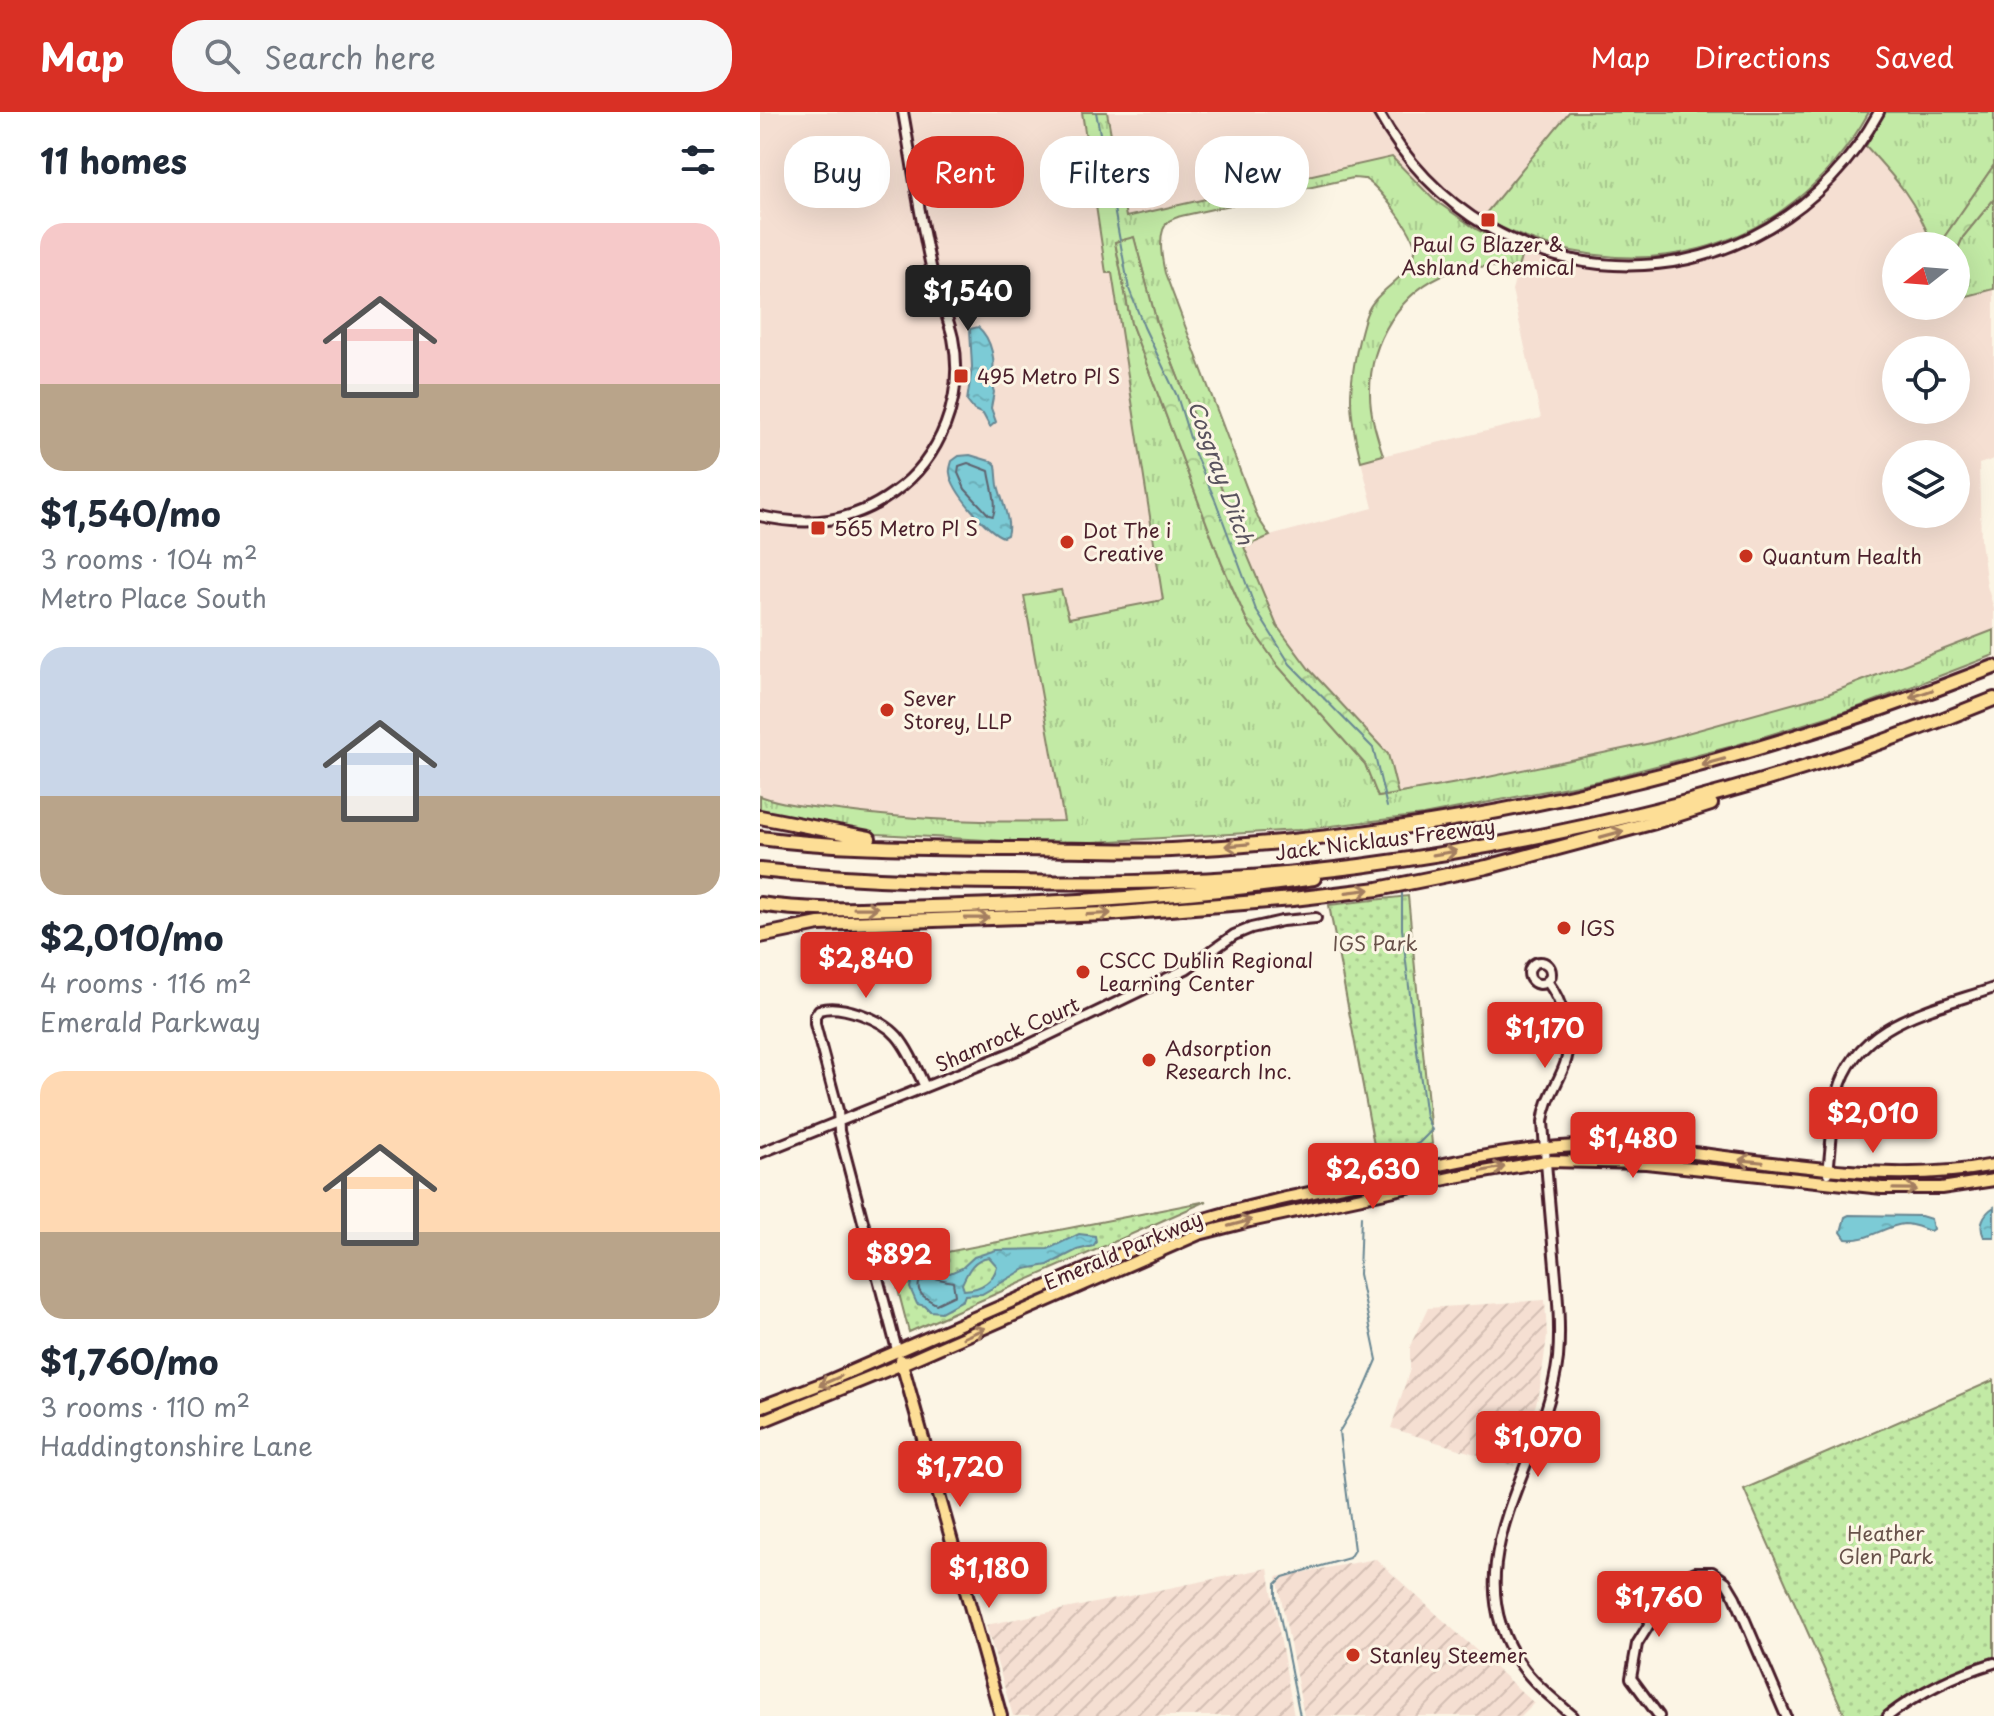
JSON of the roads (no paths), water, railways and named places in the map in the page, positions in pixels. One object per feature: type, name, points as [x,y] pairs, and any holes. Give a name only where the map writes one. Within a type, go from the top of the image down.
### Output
[{"type":"highway","name":"Jack Nicklaus Freeway","points":[[760,838],[947,848],[1167,850],[1347,835],[1571,797],[1757,750],[1994,667]]},
{"type":"highway","name":"Jack Nicklaus Freeway","points":[[760,870],[869,879],[1098,883],[1357,866],[1511,842],[1694,801],[1925,727],[1994,699]]},
{"type":"highway","points":[[760,936],[819,924],[1196,908],[1293,899],[1434,879],[1655,822],[1782,781],[1925,727]]},
{"type":"highway","points":[[760,817],[843,835],[947,848]]},
{"type":"highway","points":[[760,904],[808,908],[989,906],[1195,894],[1343,873],[1419,857]]},
{"type":"main road","name":"Emerald Parkway","points":[[760,1407],[826,1382],[1195,1222],[1246,1206],[1509,1152],[1572,1146],[1633,1148],[1828,1170],[1916,1173],[1994,1165]]},
{"type":"main road","name":"Emerald Parkway","points":[[760,1422],[902,1364],[1199,1234],[1390,1190],[1547,1161],[1646,1163],[1827,1183],[1918,1189],[1994,1180]]},
{"type":"main road","points":[[897,1350],[1001,1716]]},
{"type":"street","points":[[760,516],[791,522],[829,521],[866,510],[915,474],[937,444],[952,404],[956,374],[953,339],[930,265],[903,112]]},
{"type":"street","points":[[1378,112],[1409,160],[1435,189],[1484,226],[1522,245],[1555,256],[1587,263],[1623,265],[1671,263],[1708,254],[1774,225],[1807,202],[1829,181],[1857,148],[1879,112]]},
{"type":"street","name":"Shamrock Court","points":[[760,1153],[1020,1049],[1186,969],[1234,935],[1282,921],[1316,918]]},
{"type":"street","points":[[1547,981],[1559,1001],[1568,1054],[1544,1109],[1558,1310],[1557,1362],[1536,1439],[1501,1535],[1493,1584],[1499,1623],[1520,1665],[1573,1716]]},
{"type":"street","points":[[1827,1183],[1838,1091],[1857,1052],[1878,1033],[1903,1020],[1994,988]]},
{"type":"street","points":[[897,1350],[839,1131],[815,1024],[819,1010],[837,1007],[896,1034],[925,1087]]},
{"type":"street","points":[[1712,1572],[1715,1561]]},
{"type":"street","points":[[1659,1716],[1631,1678],[1637,1644],[1671,1589],[1680,1579],[1695,1572],[1712,1572],[1726,1582],[1786,1716]]},
{"type":"street","points":[[1890,1715],[1924,1690],[1960,1673],[1994,1665]]},
{"type":"water","points":[[978,327],[986,338],[993,359],[991,408],[996,422],[990,427],[983,414],[974,410],[967,401],[972,367],[970,329]]},
{"type":"water","points":[[970,455],[996,465],[1008,524],[1007,535],[1003,537],[971,510],[952,481],[952,461],[959,456]]},
{"type":"water","points":[[1994,1207],[1994,1237],[1984,1237],[1981,1228],[1983,1220]]},
{"type":"water","points":[[1921,1216],[1931,1219],[1933,1229],[1930,1231],[1904,1224],[1861,1238],[1846,1239],[1841,1232],[1845,1217]]},
{"type":"water","points":[[1079,1234],[1095,1236],[1093,1246],[1077,1250],[1048,1265],[1025,1269],[982,1294],[965,1295],[963,1300],[941,1312],[930,1311],[917,1304],[910,1288],[919,1270],[950,1273],[962,1268],[974,1257],[996,1250],[1048,1249]],"holes":[[[989,1257],[997,1266],[985,1284],[964,1290],[962,1284],[975,1263]]]},
{"type":"waterway","name":"Cosgray Ditch","points":[[1096,112],[1129,289],[1177,396],[1195,454],[1256,610],[1290,664],[1373,748],[1387,807]]},
{"type":"waterway","name":"Cosgray Ditch","points":[[1391,1156],[1419,1143],[1432,1130],[1426,1117],[1416,1044],[1402,929],[1402,891]]},
{"type":"waterway","name":"Cosgray Ditch","points":[[1300,1716],[1276,1584],[1283,1577],[1349,1558],[1354,1550],[1339,1432],[1364,1390],[1377,1360],[1359,1274],[1361,1216]]},
{"type":"place","name":"Paul G Blazer & Ashland Chemical","points":[[1488,220]]},
{"type":"place","name":"495 Metro Pl S","points":[[961,376]]},
{"type":"place","name":"565 Metro Pl S","points":[[818,528]]},
{"type":"place","name":"Dot The i Creative","points":[[1067,542]]},
{"type":"place","name":"Quantum Health","points":[[1746,556]]},
{"type":"place","name":"Sever Storey, LLP","points":[[887,710]]},
{"type":"place","name":"IGS","points":[[1564,928]]},
{"type":"place","name":"CSCC Dublin Regional Learning Center","points":[[1083,972]]},
{"type":"place","name":"Adsorption Research Inc.","points":[[1149,1060]]},
{"type":"place","name":"Stanley Steemer","points":[[1353,1655]]},
{"type":"park label","name":"IGS Park","points":[[1375,943]]},
{"type":"park label","name":"Heather Glen Park","points":[[1886,1544]]}]
